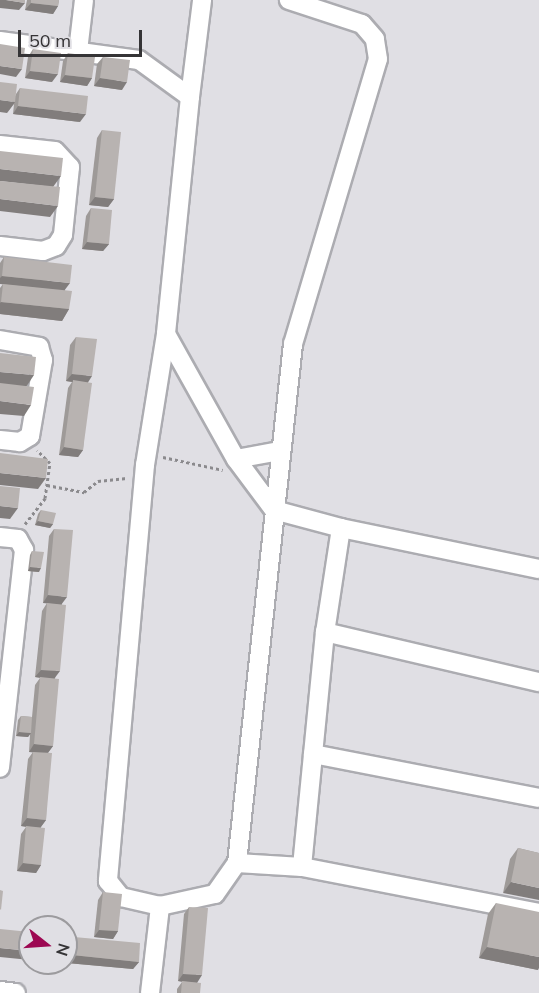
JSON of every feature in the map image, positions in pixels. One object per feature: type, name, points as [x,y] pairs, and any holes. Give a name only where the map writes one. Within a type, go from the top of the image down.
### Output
[{"type":"street","points":[[78,51],[84,0]]},
{"type":"street","points":[[202,0],[166,334],[145,465],[108,881],[121,897],[160,906],[215,894],[237,863],[293,344],[378,59],[375,39],[362,24],[289,0]]},
{"type":"street","points":[[0,41],[138,60],[190,97]]},
{"type":"street","points":[[0,145],[65,156],[70,167],[63,235],[56,246],[43,251],[0,246]]},
{"type":"street","points":[[166,334],[236,459],[274,510],[341,528],[539,569]]},
{"type":"street","points":[[0,340],[33,344],[41,352],[28,440],[0,440]]},
{"type":"street","points":[[236,459],[280,451]]},
{"type":"street","points":[[303,867],[324,632],[341,528]]},
{"type":"street","points":[[0,768],[24,550],[7,537]]},
{"type":"street","points":[[324,632],[539,682]]},
{"type":"street","points":[[313,754],[539,798]]},
{"type":"street","points":[[237,863],[303,867],[539,913]]},
{"type":"street","points":[[150,993],[160,906]]},
{"type":"street","points":[[0,991],[14,993]]},
{"type":"path","points":[[7,537],[45,498],[50,463],[28,440]]},
{"type":"building","points":[[6,0],[25,0],[25,3]]},
{"type":"building","points":[[31,0],[59,0],[58,6],[31,3]]},
{"type":"building","points":[[0,44],[25,48],[22,69],[0,66]]},
{"type":"building","points":[[33,49],[61,53],[58,74],[30,71]]},
{"type":"building","points":[[68,53],[95,57],[92,78],[65,75]]},
{"type":"building","points":[[103,57],[130,60],[127,82],[100,78]]},
{"type":"building","points":[[0,82],[17,84],[15,102],[0,100]]},
{"type":"building","points":[[20,88],[88,96],[86,114],[18,106]]},
{"type":"building","points":[[102,130],[121,132],[114,199],[95,197]]},
{"type":"building","points":[[0,151],[63,158],[61,176],[0,169]]},
{"type":"building","points":[[0,181],[60,187],[58,206],[0,199]]},
{"type":"building","points":[[91,208],[112,210],[109,244],[87,242]]},
{"type":"building","points":[[4,257],[72,265],[70,283],[2,276]]},
{"type":"building","points":[[3,284],[72,291],[69,309],[1,302]]},
{"type":"building","points":[[76,337],[97,339],[92,376],[72,374]]},
{"type":"building","points":[[0,353],[36,357],[34,375],[0,372]]},
{"type":"building","points":[[73,380],[92,383],[83,450],[64,447]]},
{"type":"building","points":[[0,383],[34,387],[31,405],[0,401]]},
{"type":"building","points":[[0,453],[48,459],[46,478],[0,473]]},
{"type":"building","points":[[0,486],[20,488],[18,508],[0,506]]},
{"type":"building","points":[[41,510],[56,513],[53,524],[38,521]]},
{"type":"building","points":[[54,529],[73,530],[67,597],[48,595]]},
{"type":"building","points":[[32,551],[44,552],[41,568],[30,567]]},
{"type":"building","points":[[47,603],[66,605],[60,671],[41,670]]},
{"type":"building","points":[[40,677],[59,679],[53,746],[34,744]]},
{"type":"building","points":[[21,716],[32,717],[31,733],[19,732]]},
{"type":"building","points":[[33,752],[52,753],[46,820],[27,818]]},
{"type":"building","points":[[26,826],[45,828],[41,865],[23,863]]},
{"type":"building","points":[[518,848],[539,853],[539,888],[511,882]]},
{"type":"building","points":[[0,890],[3,891],[1,910],[0,909]]},
{"type":"building","points":[[103,892],[122,894],[118,931],[99,930]]},
{"type":"building","points":[[496,903],[539,912],[539,957],[487,947]]},
{"type":"building","points":[[189,907],[208,908],[202,975],[183,974]]},
{"type":"building","points":[[0,929],[18,931],[18,950],[0,948]]},
{"type":"building","points":[[78,937],[140,943],[139,962],[78,956]]},
{"type":"building","points":[[182,981],[201,983],[200,993],[181,993]]}]
